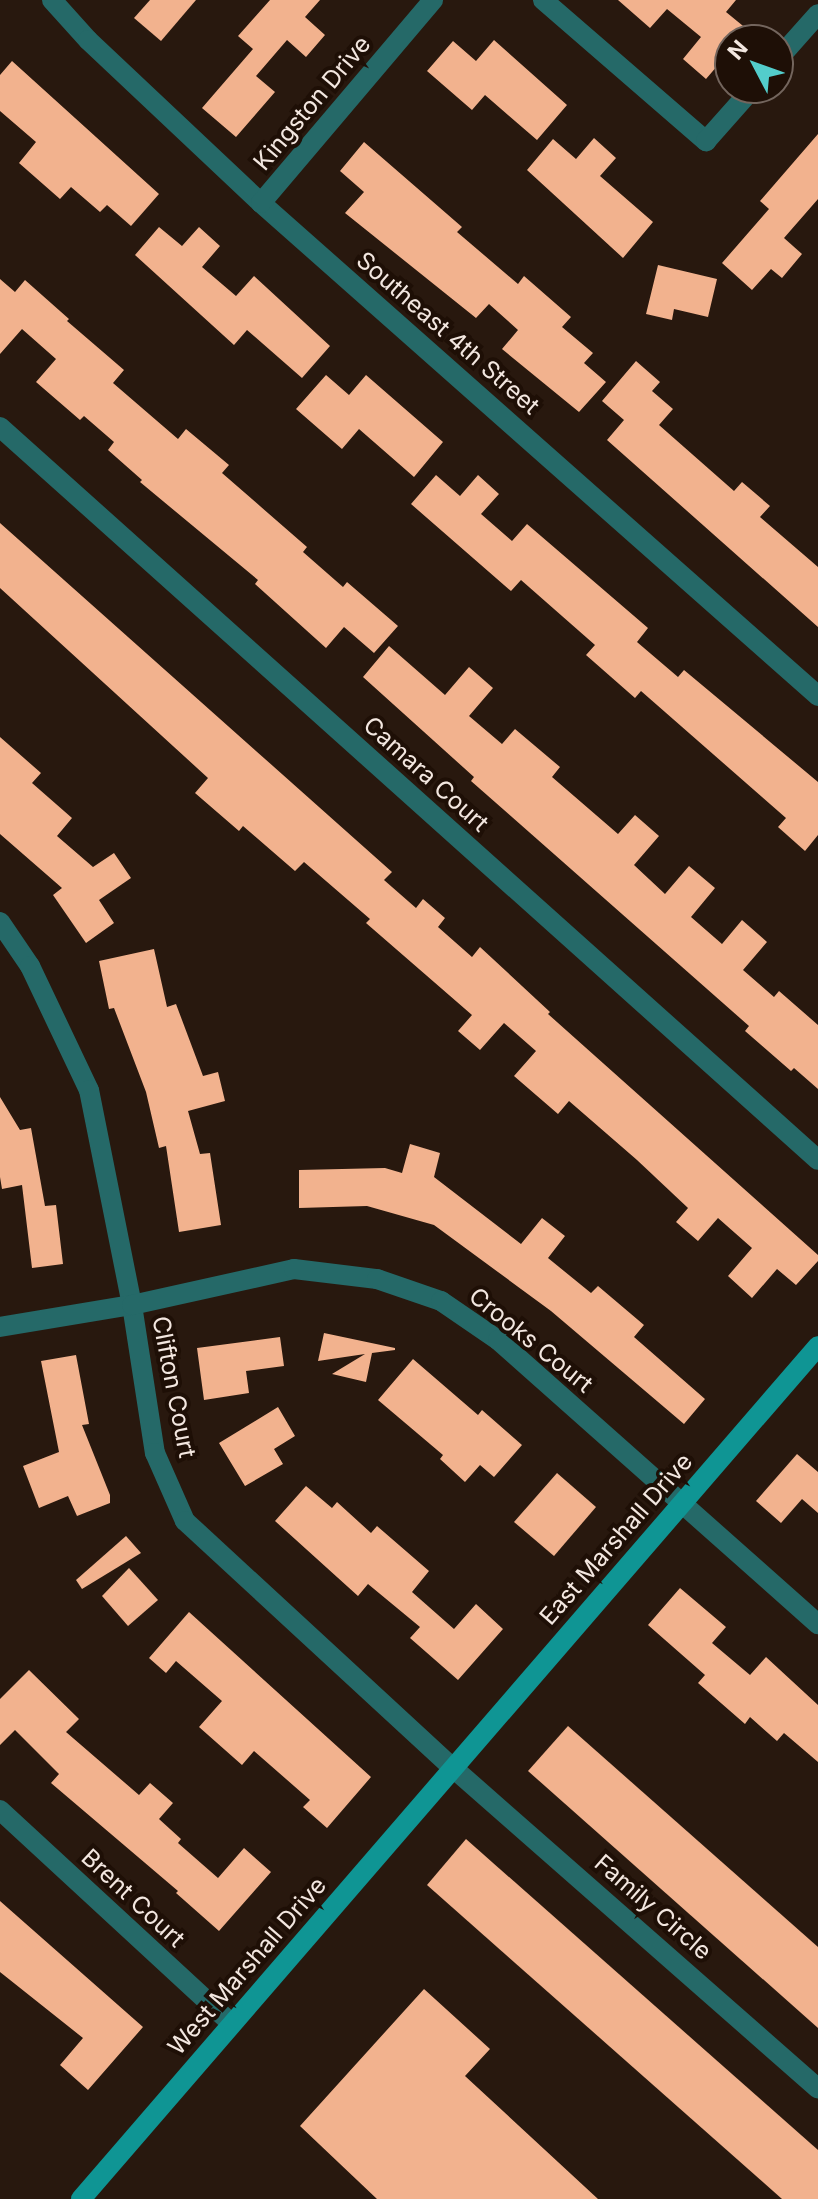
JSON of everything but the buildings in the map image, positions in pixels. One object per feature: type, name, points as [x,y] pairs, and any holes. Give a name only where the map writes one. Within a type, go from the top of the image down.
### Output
[{"type":"main road","name":"East Marshall Drive","points":[[452,1767],[818,1346]]},
{"type":"main road","name":"West Marshall Drive","points":[[81,2199],[452,1767]]},
{"type":"street","name":"Southeast 4th Street","points":[[52,0],[88,40],[261,203],[818,696]]},
{"type":"street","name":"Kingston Drive","points":[[261,203],[433,0]]},
{"type":"street","points":[[543,0],[706,141],[739,104]]},
{"type":"street","points":[[794,41],[818,14]]},
{"type":"street","name":"Camara Court","points":[[0,427],[818,1160]]},
{"type":"street","name":"Clifton Court","points":[[0,922],[30,966],[89,1090],[132,1305],[155,1453],[185,1521],[452,1767]]},
{"type":"street","name":"Crooks Court","points":[[0,1327],[132,1305],[294,1269],[377,1279],[441,1301],[498,1340],[818,1624]]},
{"type":"street","name":"Family Circle","points":[[452,1767],[818,2088]]},
{"type":"street","name":"Brent Court","points":[[0,1810],[231,2023]]}]
